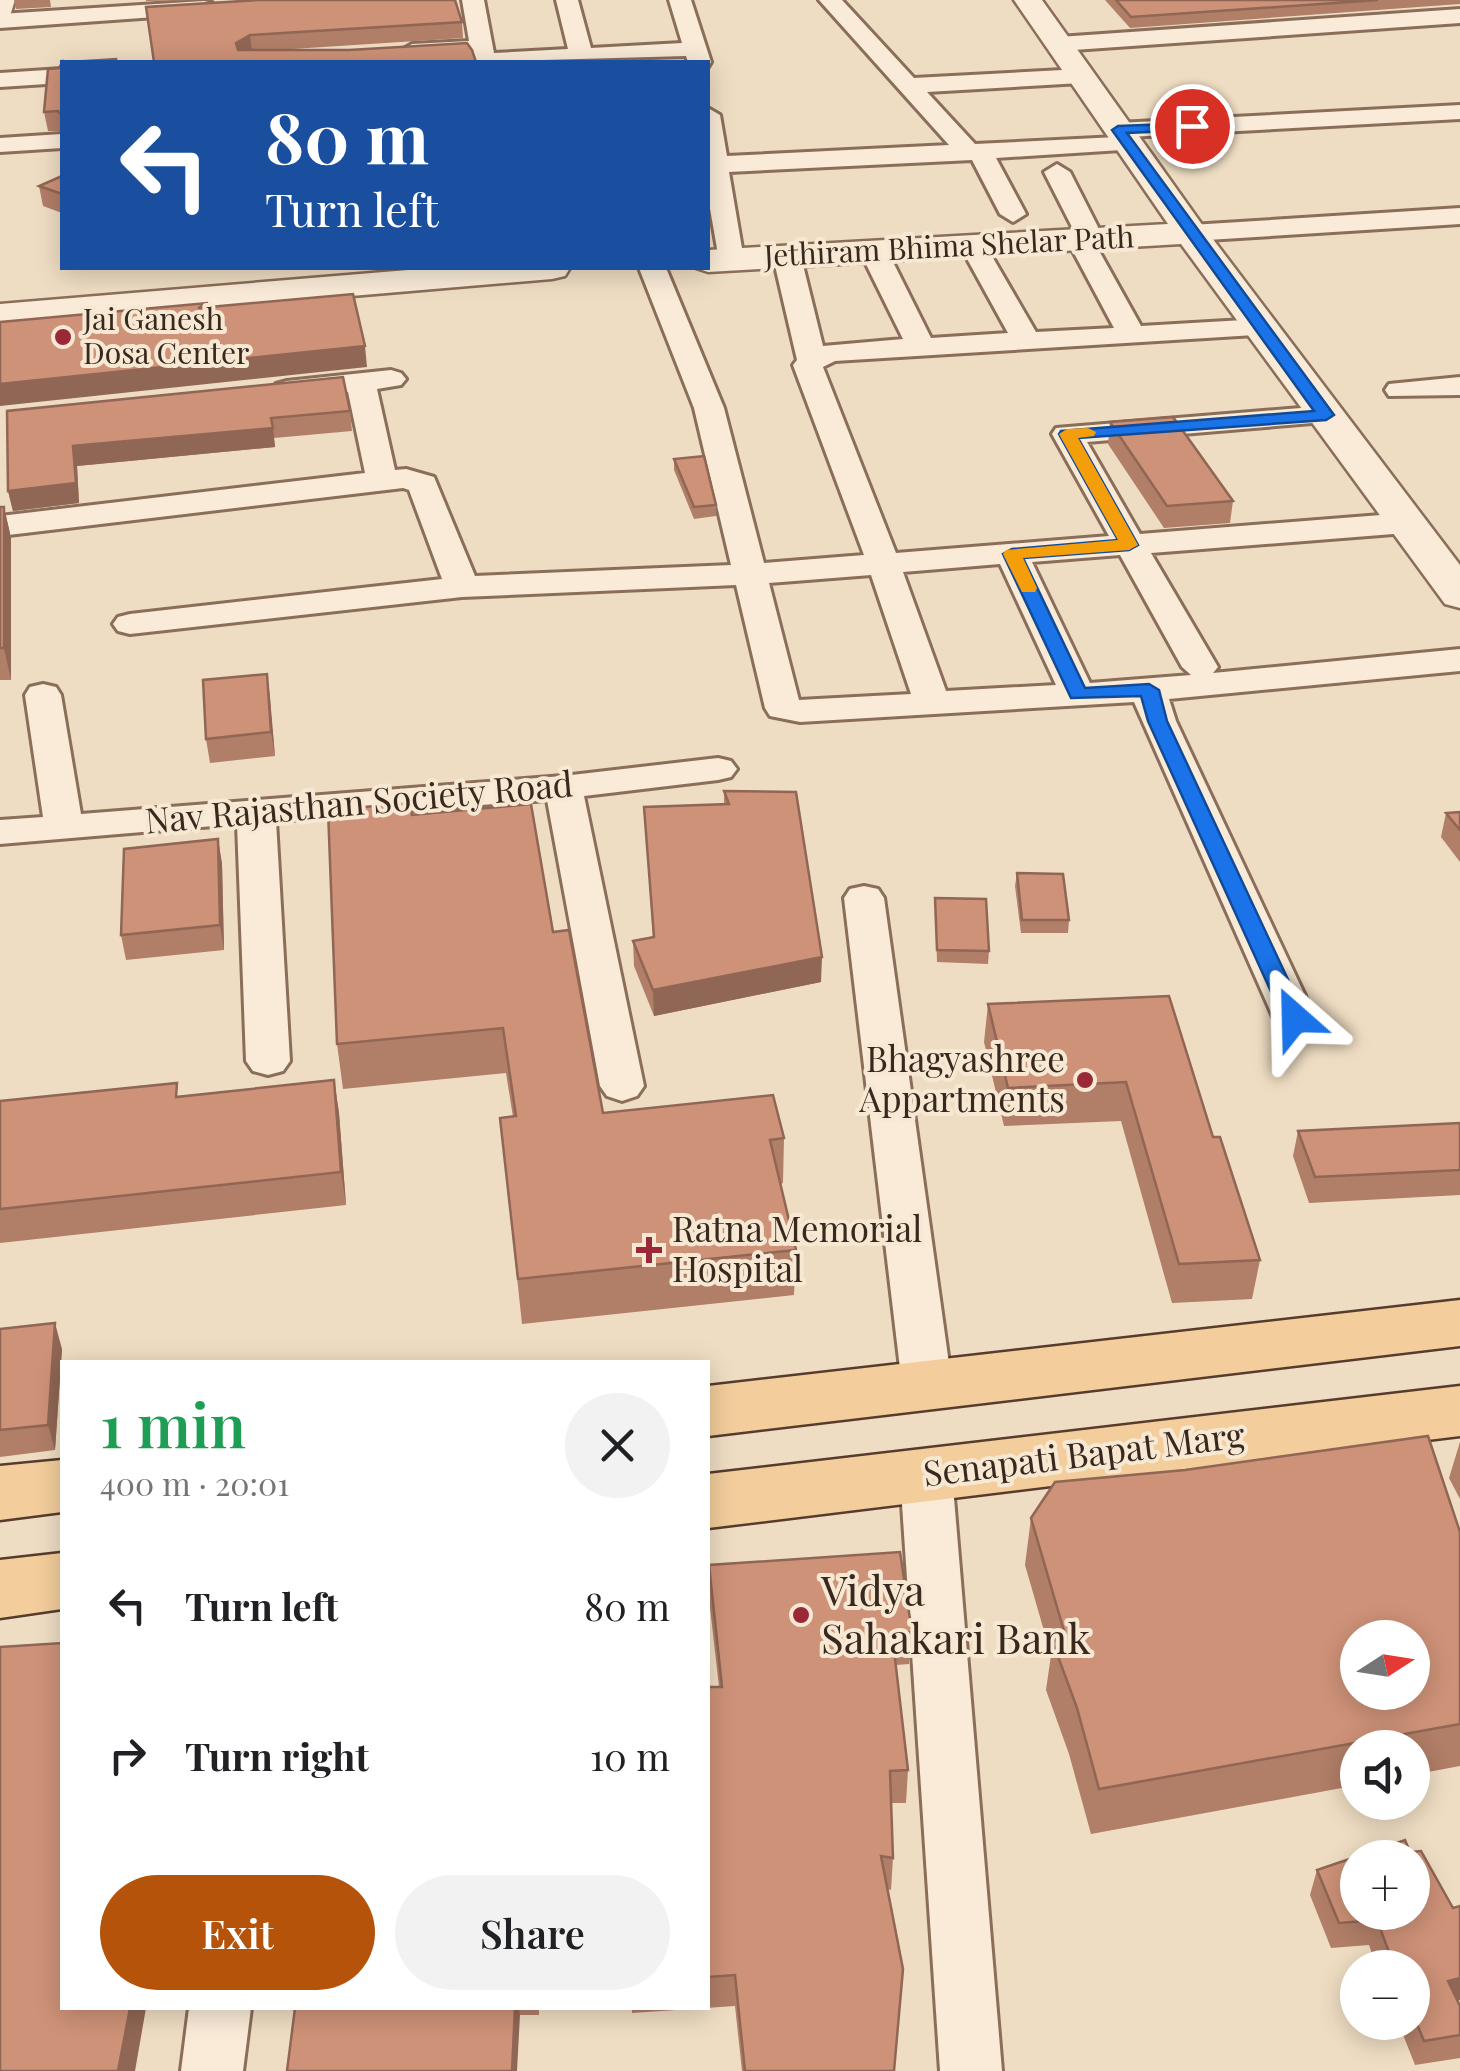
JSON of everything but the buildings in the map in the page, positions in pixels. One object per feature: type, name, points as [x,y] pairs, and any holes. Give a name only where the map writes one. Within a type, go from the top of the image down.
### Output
[{"type":"main road","points":[[710,1411],[1460,1323]]},
{"type":"main road","name":"Senapati Bapat Marg","points":[[710,1501],[1460,1411]]},
{"type":"main road","points":[[0,1493],[60,1486]]},
{"type":"main road","points":[[0,1589],[60,1582]]},
{"type":"street","points":[[0,10],[1,0]]},
{"type":"street","points":[[473,0],[483,56]]},
{"type":"street","points":[[567,0],[581,55]]},
{"type":"street","points":[[386,53],[698,56],[680,0]]},
{"type":"street","points":[[830,0],[906,86],[975,153],[1013,214]]},
{"type":"street","points":[[1028,0],[1190,234],[1460,595]]},
{"type":"street","points":[[1278,0],[1306,27]]},
{"type":"street","points":[[1402,0],[1422,19]]},
{"type":"street","points":[[0,21],[219,8]]},
{"type":"street","points":[[1059,44],[1460,16]]},
{"type":"street","points":[[0,80],[60,76]]},
{"type":"street","points":[[906,86],[1081,76]]},
{"type":"street","points":[[718,260],[711,165],[975,153],[1123,136],[1457,115]]},
{"type":"street","points":[[0,145],[60,141]]},
{"type":"street","points":[[1057,172],[1086,227],[1080,240],[1132,335]]},
{"type":"street","points":[[1190,234],[1448,217],[1460,243]]},
{"type":"street","name":"Jethiram Bhima Shelar Path","points":[[718,260],[1190,234]]},
{"type":"street","points":[[973,246],[1026,341]]},
{"type":"street","points":[[874,252],[921,347]]},
{"type":"street","points":[[787,257],[812,362]]},
{"type":"street","points":[[0,315],[375,274],[474,270]]},
{"type":"street","points":[[653,270],[708,408],[783,708],[800,711],[1149,690],[1460,660]]},
{"type":"street","points":[[932,703],[808,365],[832,352],[1261,328]]},
{"type":"street","points":[[266,392],[376,380],[382,481]]},
{"type":"street","points":[[1400,390],[1460,386]]},
{"type":"street","points":[[1200,667],[1067,434],[1326,415]]},
{"type":"street","points":[[0,526],[406,478],[422,484],[462,587]]},
{"type":"street","points":[[130,624],[462,587],[751,574],[1406,522]]},
{"type":"street","points":[[1012,554],[1078,694]]},
{"type":"street","points":[[1149,690],[1158,721],[1295,1018]]},
{"type":"street","points":[[43,695],[64,827]]},
{"type":"street","name":"Nav Rajasthan Society Road","points":[[0,832],[563,788],[718,769]]},
{"type":"street","points":[[563,788],[622,1086]]},
{"type":"street","points":[[256,812],[268,1062]]},
{"type":"street","points":[[864,898],[927,1385]]},
{"type":"street","points":[[926,1474],[970,2071]]},
{"type":"street","points":[[212,2071],[220,2010]]},
{"type":"slow traffic","points":[[1028,588],[1012,554],[1129,545],[1067,434],[1088,432]]},
{"type":"place","name":"Jai Ganesh Dosa Center","points":[[63,337]]},
{"type":"place","name":"Bhagyashree Appartments","points":[[1085,1080]]},
{"type":"place","name":"Ratna Memorial Hospital","points":[[649,1250]]},
{"type":"place","name":"Vidya Sahakari Bank","points":[[801,1615]]},
{"type":"route","points":[[1192,126],[1118,130],[1190,234],[1326,415],[1067,434],[1129,545],[1012,554],[1078,694],[1149,690],[1158,721],[1295,1018]]}]
